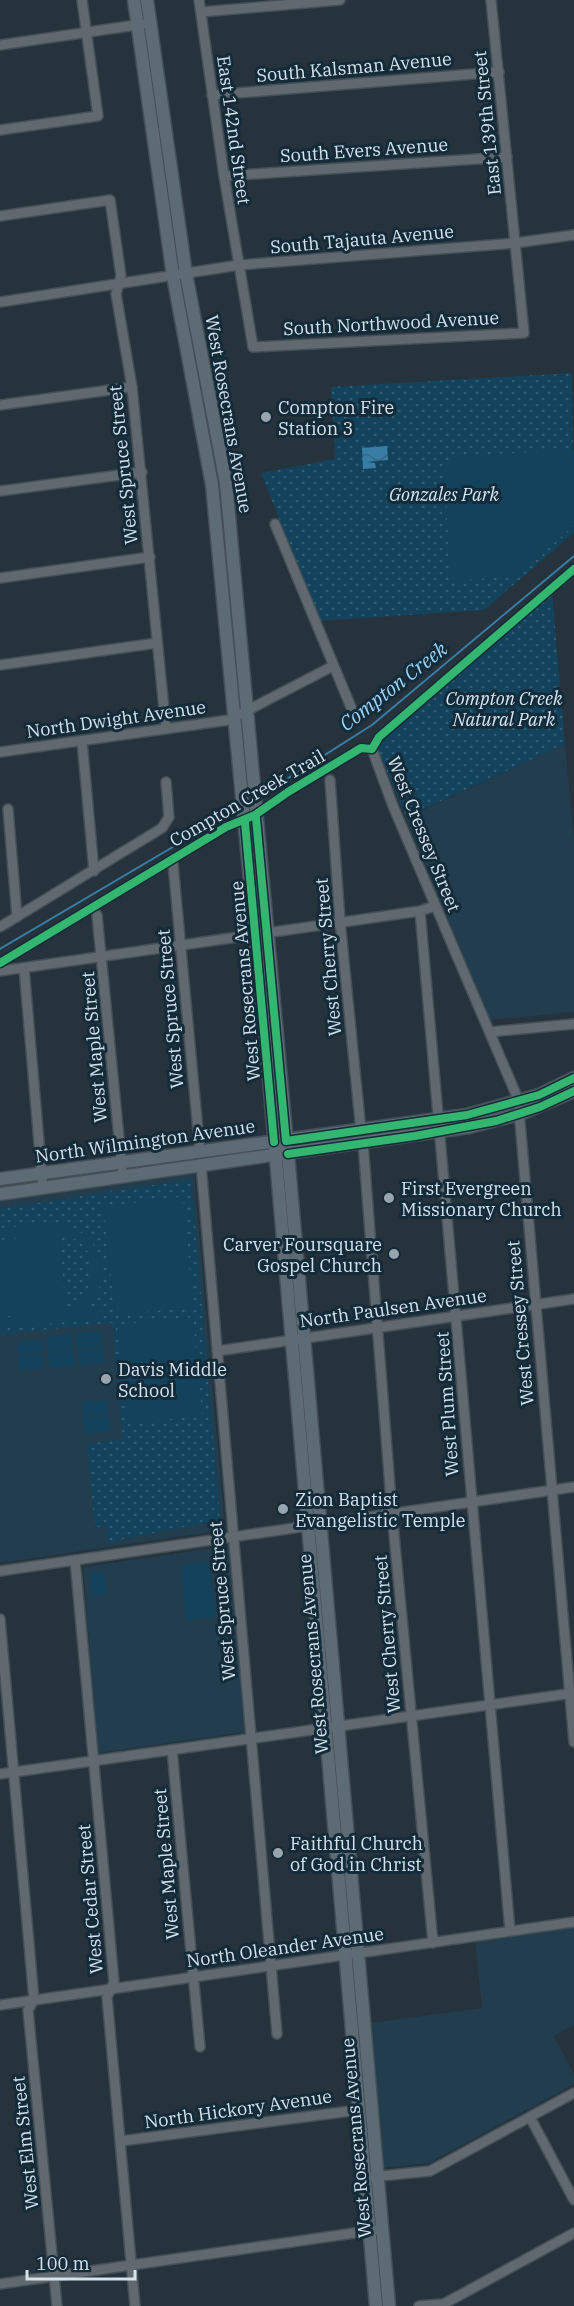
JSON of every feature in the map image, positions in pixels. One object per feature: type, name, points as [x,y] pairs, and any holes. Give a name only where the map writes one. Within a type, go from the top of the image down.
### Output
[{"type":"main road","name":"West Rosecrans Avenue","points":[[134,0],[212,485],[240,713]]},
{"type":"main road","name":"West Rosecrans Avenue","points":[[147,0],[179,275],[213,409],[226,483],[246,784],[281,1148],[351,1955],[377,2176],[389,2306]]},
{"type":"main road","points":[[199,411],[213,409]]},
{"type":"main road","name":"North Wilmington Avenue","points":[[0,1194],[201,1165],[281,1148],[362,1137],[441,1131],[496,1121],[539,1095],[574,1078]]},
{"type":"main road","name":"North Wilmington Avenue","points":[[362,1137],[440,1118],[519,1108],[574,1091]]},
{"type":"main road","name":"North Wilmington Avenue","points":[[0,1179],[200,1152],[281,1148]]},
{"type":"main road","name":"West Rosecrans Avenue","points":[[351,1955],[358,2110],[375,2306]]},
{"type":"street","points":[[0,130],[98,116],[82,0]]},
{"type":"street","name":"East 142nd Street","points":[[199,0],[239,265]]},
{"type":"street","points":[[201,12],[340,0]]},
{"type":"street","name":"East 139th Street","points":[[491,0],[515,243]]},
{"type":"street","points":[[0,45],[151,23]]},
{"type":"street","name":"South Kalsman Avenue","points":[[212,96],[499,72]]},
{"type":"street","name":"South Evers Avenue","points":[[224,176],[507,157]]},
{"type":"street","name":"West Spruce Street","points":[[0,216],[110,200],[121,276],[116,294],[132,387],[142,472],[166,729]]},
{"type":"street","name":"South Tajauta Avenue","points":[[0,302],[239,265],[515,243],[574,235]]},
{"type":"street","name":"South Northwood Avenue","points":[[239,265],[253,346],[524,333],[515,243]]},
{"type":"street","points":[[0,405],[132,387]]},
{"type":"street","points":[[0,491],[142,472]]},
{"type":"street","points":[[275,524],[353,712]]},
{"type":"street","points":[[0,578],[150,557]]},
{"type":"street","points":[[0,665],[157,643]]},
{"type":"street","name":"North Dwight Avenue","points":[[0,752],[227,720],[333,666]]},
{"type":"street","points":[[82,741],[94,871]]},
{"type":"street","name":"West Cressey Street","points":[[372,748],[435,906],[490,1032],[519,1108],[534,1304],[572,1693],[574,1742]]},
{"type":"street","name":"West Cherry Street","points":[[330,780],[340,921],[362,1137],[392,1513],[433,1942]]},
{"type":"street","points":[[0,927],[167,824],[169,817],[166,782]]},
{"type":"street","points":[[8,809],[16,917]]},
{"type":"street","name":"West Spruce Street","points":[[173,864],[200,1152]]},
{"type":"street","points":[[0,972],[435,906]]},
{"type":"street","name":"West Plum Street","points":[[420,910],[510,1931]]},
{"type":"street","name":"West Maple Street","points":[[97,915],[122,1177]]},
{"type":"street","points":[[24,968],[43,1189]]},
{"type":"street","points":[[490,1032],[574,1024]]},
{"type":"street","name":"West Spruce Street","points":[[201,1165],[277,2034]]},
{"type":"street","name":"North Paulsen Avenue","points":[[216,1350],[574,1299]]},
{"type":"street","points":[[0,1570],[574,1487]]},
{"type":"street","name":"West Cedar Street","points":[[75,1560],[114,1982],[107,1997],[135,2306]]},
{"type":"street","name":"West Elm Street","points":[[0,1619],[34,2000],[28,2010],[57,2306]]},
{"type":"street","points":[[0,1774],[572,1693]]},
{"type":"street","name":"West Maple Street","points":[[172,1749],[200,2047]]},
{"type":"street","name":"North Oleander Avenue","points":[[0,2005],[574,1922]]},
{"type":"street","points":[[364,2177],[430,2171],[574,2093]]},
{"type":"street","name":"North Hickory Avenue","points":[[121,2141],[358,2110]]},
{"type":"street","points":[[530,2116],[574,2200]]},
{"type":"street","points":[[0,2284],[382,2229]]},
{"type":"street","points":[[419,2306],[443,2304],[574,2233]]},
{"type":"shaded area","points":[[565,744],[574,838],[574,1012],[490,1020],[406,818]]},
{"type":"shaded area","name":"Davis Middle School","points":[[194,1174],[225,1530],[0,1563],[0,1202]]},
{"type":"shaded area","points":[[228,1546],[246,1732],[98,1753],[83,1567]]},
{"type":"shaded area","points":[[574,1927],[574,2025],[554,2036],[574,2074],[574,2084],[429,2163],[384,2168],[370,2023],[482,2008],[475,1941]]},
{"type":"green space","name":"Gonzales Park","points":[[572,373],[574,533],[484,610],[320,621],[261,473],[335,459],[331,387]]},
{"type":"green space","points":[[574,450],[574,525],[519,576],[450,581],[445,472],[457,456]]},
{"type":"green space","name":"Compton Creek Natural Park","points":[[552,591],[565,744],[406,817],[377,747],[381,738]]},
{"type":"green space","name":"Davis Middle School","points":[[191,1179],[220,1520],[108,1542],[106,1525],[95,1528],[87,1444],[123,1439],[112,1323],[0,1334],[0,1209]]},
{"type":"green space","points":[[183,1196],[193,1307],[115,1315],[103,1207]]},
{"type":"green space","points":[[49,1224],[66,1226],[80,1232],[91,1242],[102,1267],[101,1282],[96,1296],[86,1310],[100,1309],[101,1319],[0,1328],[0,1318],[64,1311],[0,1316],[0,1240],[57,1234],[0,1238],[0,1228]],"holes":[[[59,1235],[73,1238],[90,1256],[91,1280],[78,1303],[66,1311]]]},
{"type":"green space","points":[[193,1317],[202,1416],[128,1423],[117,1325]]},
{"type":"green space","points":[[101,1331],[102,1346],[77,1348],[76,1333]]},
{"type":"green space","points":[[71,1334],[73,1349],[48,1351],[46,1336]]},
{"type":"green space","points":[[42,1340],[43,1352],[18,1355],[17,1342]]},
{"type":"green space","points":[[102,1348],[104,1363],[79,1365],[77,1350]]},
{"type":"green space","points":[[73,1350],[74,1366],[49,1368],[48,1352]]},
{"type":"green space","points":[[43,1355],[44,1368],[19,1370],[18,1357]]},
{"type":"green space","points":[[107,1400],[108,1415],[83,1417],[82,1402]]},
{"type":"green space","points":[[108,1416],[110,1431],[85,1434],[83,1418]]},
{"type":"green space","points":[[209,1562],[215,1617],[186,1620],[181,1565]]},
{"type":"green space","points":[[104,1572],[107,1595],[93,1596],[90,1573]]},
{"type":"water","points":[[387,446],[388,460],[367,462],[375,463],[376,468],[363,469],[362,448]]},
{"type":"waterway","name":"Compton Creek","points":[[260,796],[372,725],[574,556]]},
{"type":"waterway","name":"Compton Creek","points":[[0,949],[239,808]]},
{"type":"cycle path","name":"Compton Creek Trail","points":[[0,963],[226,827],[255,815],[288,792],[361,748],[372,749],[379,737],[574,569]]},
{"type":"cycle path","name":"Compton Creek Trail","points":[[256,818],[286,1141],[467,1115],[539,1095],[574,1078]]},
{"type":"cycle path","name":"Compton Creek Trail","points":[[245,823],[274,1142]]},
{"type":"cycle path","points":[[288,1154],[415,1136],[496,1121],[540,1107],[574,1091]]},
{"type":"place","name":"Compton Fire Station 3","points":[[266,417]]},
{"type":"place","name":"First Evergreen Missionary Church","points":[[389,1198]]},
{"type":"place","name":"Carver Foursquare Gospel Church","points":[[394,1254]]},
{"type":"place","name":"Davis Middle School","points":[[106,1379]]},
{"type":"place","name":"Zion Baptist Evangelistic Temple","points":[[283,1509]]},
{"type":"place","name":"Faithful Church of God in Christ","points":[[278,1853]]}]
